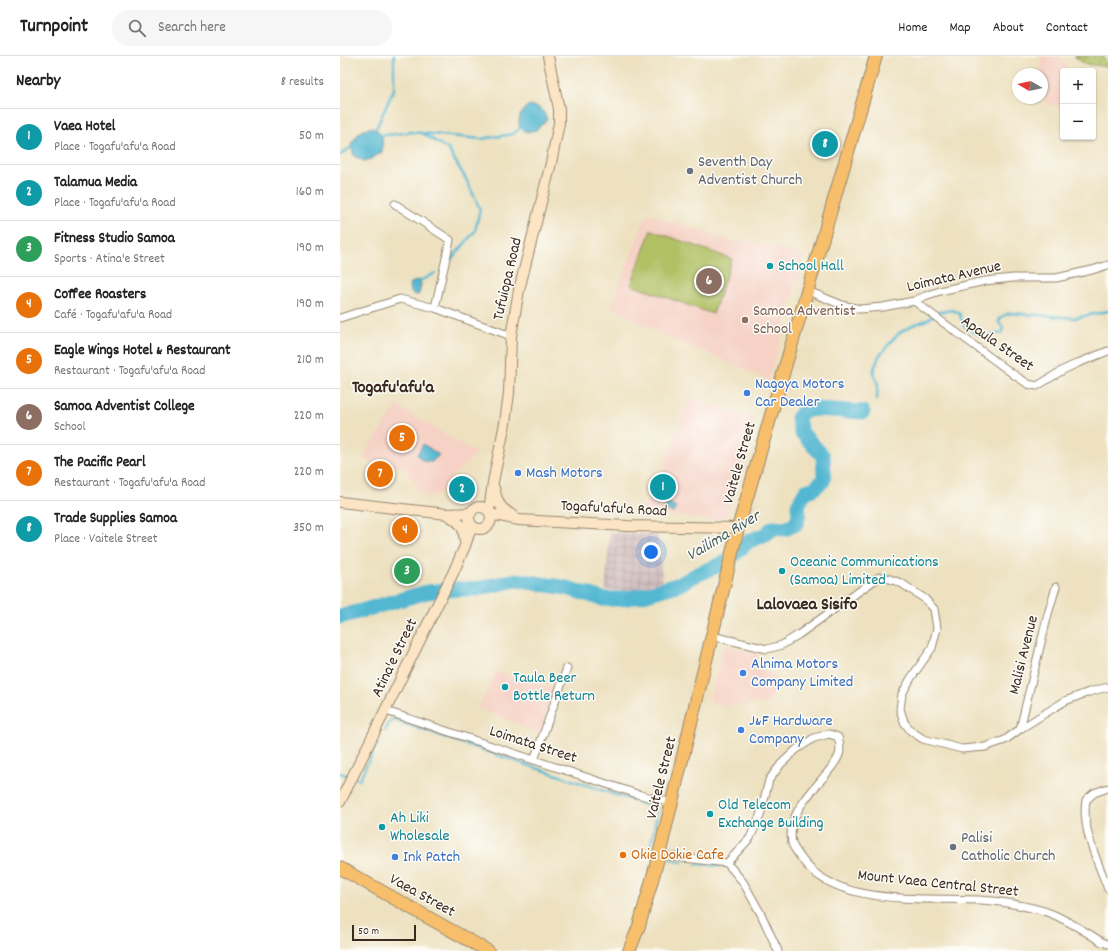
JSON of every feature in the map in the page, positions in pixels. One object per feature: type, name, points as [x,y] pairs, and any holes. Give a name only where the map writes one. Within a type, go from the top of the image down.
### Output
[{"type":"main road","name":"Tufuiopa Road","points":[[480,518],[493,482],[507,408],[511,336],[518,290],[551,163],[559,123],[559,109],[548,56]]},
{"type":"main road","name":"Vaitele Street","points":[[629,951],[639,926],[659,854],[737,531],[876,56]]},
{"type":"main road","points":[[493,482],[498,503],[503,510],[519,520]]},
{"type":"main road","points":[[340,502],[480,518]]},
{"type":"main road","points":[[447,514],[464,529],[465,546]]},
{"type":"main road","name":"Togafu'afu'a Road","points":[[480,518],[737,531]]},
{"type":"main road","name":"Atina'e Street","points":[[340,802],[480,518]]},
{"type":"main road","name":"Vaea Street","points":[[340,868],[488,951]]},
{"type":"street","points":[[395,204],[450,240],[435,308]]},
{"type":"street","name":"Loimata Avenue","points":[[808,291],[860,310],[914,301],[940,291],[985,281],[1013,278],[1056,278],[1108,265]]},
{"type":"street","points":[[340,318],[400,299],[435,308],[511,336]]},
{"type":"street","name":"Apaula Street","points":[[914,301],[1028,384],[1037,386],[1063,370],[1108,351]]},
{"type":"street","points":[[712,636],[767,649],[782,645],[879,577],[887,578],[900,583],[925,599],[934,609],[936,628],[932,648],[911,678],[902,694],[900,709],[904,722],[911,731],[923,739],[962,749],[985,748],[1005,740],[1065,701],[1108,687]]},
{"type":"street","name":"Malisi Avenue","points":[[1020,729],[1056,587]]},
{"type":"street","points":[[534,760],[567,668]]},
{"type":"street","name":"Loimata Street","points":[[386,711],[637,794],[672,803]]},
{"type":"street","name":"Mount Vaea Central Street","points":[[727,863],[750,838],[760,816],[769,780],[781,764],[797,749],[814,738],[830,734],[838,737],[840,746],[839,757],[800,807],[790,830],[792,844],[807,867],[835,885],[856,892],[901,898],[993,901],[1032,909],[1051,914],[1108,944]]},
{"type":"street","points":[[1108,788],[1094,793],[1086,800],[1084,809],[1092,846],[1108,889]]},
{"type":"street","points":[[659,854],[727,863],[742,882],[761,914],[778,951]]},
{"type":"shaded area","points":[[1042,56],[1060,56],[1066,68],[1060,68],[1060,106],[1047,105],[1048,68],[1040,68]]},
{"type":"shaded area","points":[[647,214],[735,242],[750,241],[804,256],[769,380],[669,338],[611,306]]},
{"type":"shaded area","points":[[688,398],[755,419],[726,516],[719,520],[651,513],[643,510],[664,466]]},
{"type":"shaded area","points":[[397,406],[476,453],[445,484],[436,496],[420,494],[406,468],[366,462],[364,455]]},
{"type":"shaded area","points":[[610,533],[657,534],[663,584],[640,592],[605,590]]},
{"type":"shaded area","name":"Alnima Motors Company Limited","points":[[723,646],[756,652],[762,670],[778,676],[770,702],[730,706],[709,701]]},
{"type":"shaded area","points":[[497,672],[555,689],[539,733],[478,708]]},
{"type":"green space","points":[[1074,56],[1103,56],[1108,67],[1085,64]]},
{"type":"green space","points":[[651,230],[732,259],[713,314],[631,285]]},
{"type":"water","points":[[529,105],[541,109],[547,120],[536,130],[525,132],[519,126],[519,119],[522,111]]},
{"type":"water","points":[[371,127],[375,129],[382,137],[382,152],[371,159],[364,161],[354,156],[351,144],[360,132]]},
{"type":"water","points":[[418,280],[420,281],[421,285],[419,294],[417,295],[410,290],[409,287],[411,283]]},
{"type":"water","points":[[423,444],[439,455],[432,462],[423,461],[417,455]]},
{"type":"water","points":[[668,502],[676,507],[673,513],[664,509]]},
{"type":"waterway","points":[[375,131],[394,89],[394,56]]},
{"type":"waterway","points":[[378,136],[411,132],[481,139],[513,134],[523,126]]},
{"type":"waterway","points":[[422,133],[448,149],[466,179],[480,209],[475,231],[450,260]]},
{"type":"waterway","points":[[340,155],[353,146]]},
{"type":"waterway","points":[[420,281],[435,273]]},
{"type":"waterway","name":"Vailima River","points":[[877,399],[878,384],[873,372],[879,356],[899,333],[913,325],[927,320],[939,312],[952,310],[959,313],[964,326],[983,336],[1002,333],[1003,330],[999,321],[1002,316],[1010,313],[1075,318],[1108,311]]},
{"type":"waterway","name":"Vailima River","points":[[340,617],[427,592],[476,589],[516,580],[567,588],[603,599],[620,599],[640,596],[680,584],[696,575],[726,562],[749,541],[767,534],[772,528],[785,529],[796,524],[799,515],[798,505],[806,491],[813,489],[823,481],[824,473],[823,456],[801,432],[798,418],[803,411],[815,409],[863,412]]},
{"type":"waterway","points":[[385,731],[391,720],[394,720],[658,809],[649,854],[656,856]]},
{"type":"waterway","points":[[355,778],[359,780],[378,742]]},
{"type":"waterway","points":[[340,773],[350,776]]},
{"type":"waterway","points":[[671,860],[682,862]]},
{"type":"waterway","points":[[696,864],[722,866]]},
{"type":"place","name":"Trade Supplies Samoa","points":[[825,144]]},
{"type":"place","name":"Seventh Day Adventist Church","points":[[690,171]]},
{"type":"place","name":"School Hall","points":[[770,266]]},
{"type":"place","name":"Samoa Adventist College","points":[[709,281]]},
{"type":"place","name":"Samoa Adventist School","points":[[745,320]]},
{"type":"place","name":"Nagoya Motors Car Dealer","points":[[747,393]]},
{"type":"place","name":"Eagle Wings Hotel & Restaurant","points":[[402,438]]},
{"type":"place","name":"Mash Motors","points":[[518,473]]},
{"type":"place","name":"The Pacific Pearl","points":[[380,474]]},
{"type":"place","name":"Vaea Hotel","points":[[663,487]]},
{"type":"place","name":"Talamua Media","points":[[462,489]]},
{"type":"place","name":"Coffee Roasters","points":[[405,530]]},
{"type":"place","name":"Fitness Studio Samoa","points":[[407,571]]},
{"type":"place","name":"Oceanic Communications (Samoa) Limited","points":[[782,571]]},
{"type":"place","name":"Alnima Motors Company Limited","points":[[743,673]]},
{"type":"place","name":"Taula Beer Bottle Return","points":[[505,687]]},
{"type":"place","name":"J&F Hardware Company","points":[[741,730]]},
{"type":"place","name":"Old Telecom Exchange Building","points":[[710,814]]},
{"type":"place","name":"Ah Liki Wholesale","points":[[382,827]]},
{"type":"place","name":"Palisi Catholic Church","points":[[953,847]]},
{"type":"place","name":"Okie Dokie Cafe","points":[[623,855]]},
{"type":"place","name":"Ink Patch","points":[[395,857]]},
{"type":"district","name":"Togafu'afu'a","points":[[393,388]]},
{"type":"district","name":"Lalovaea Sisifo","points":[[807,605]]}]
